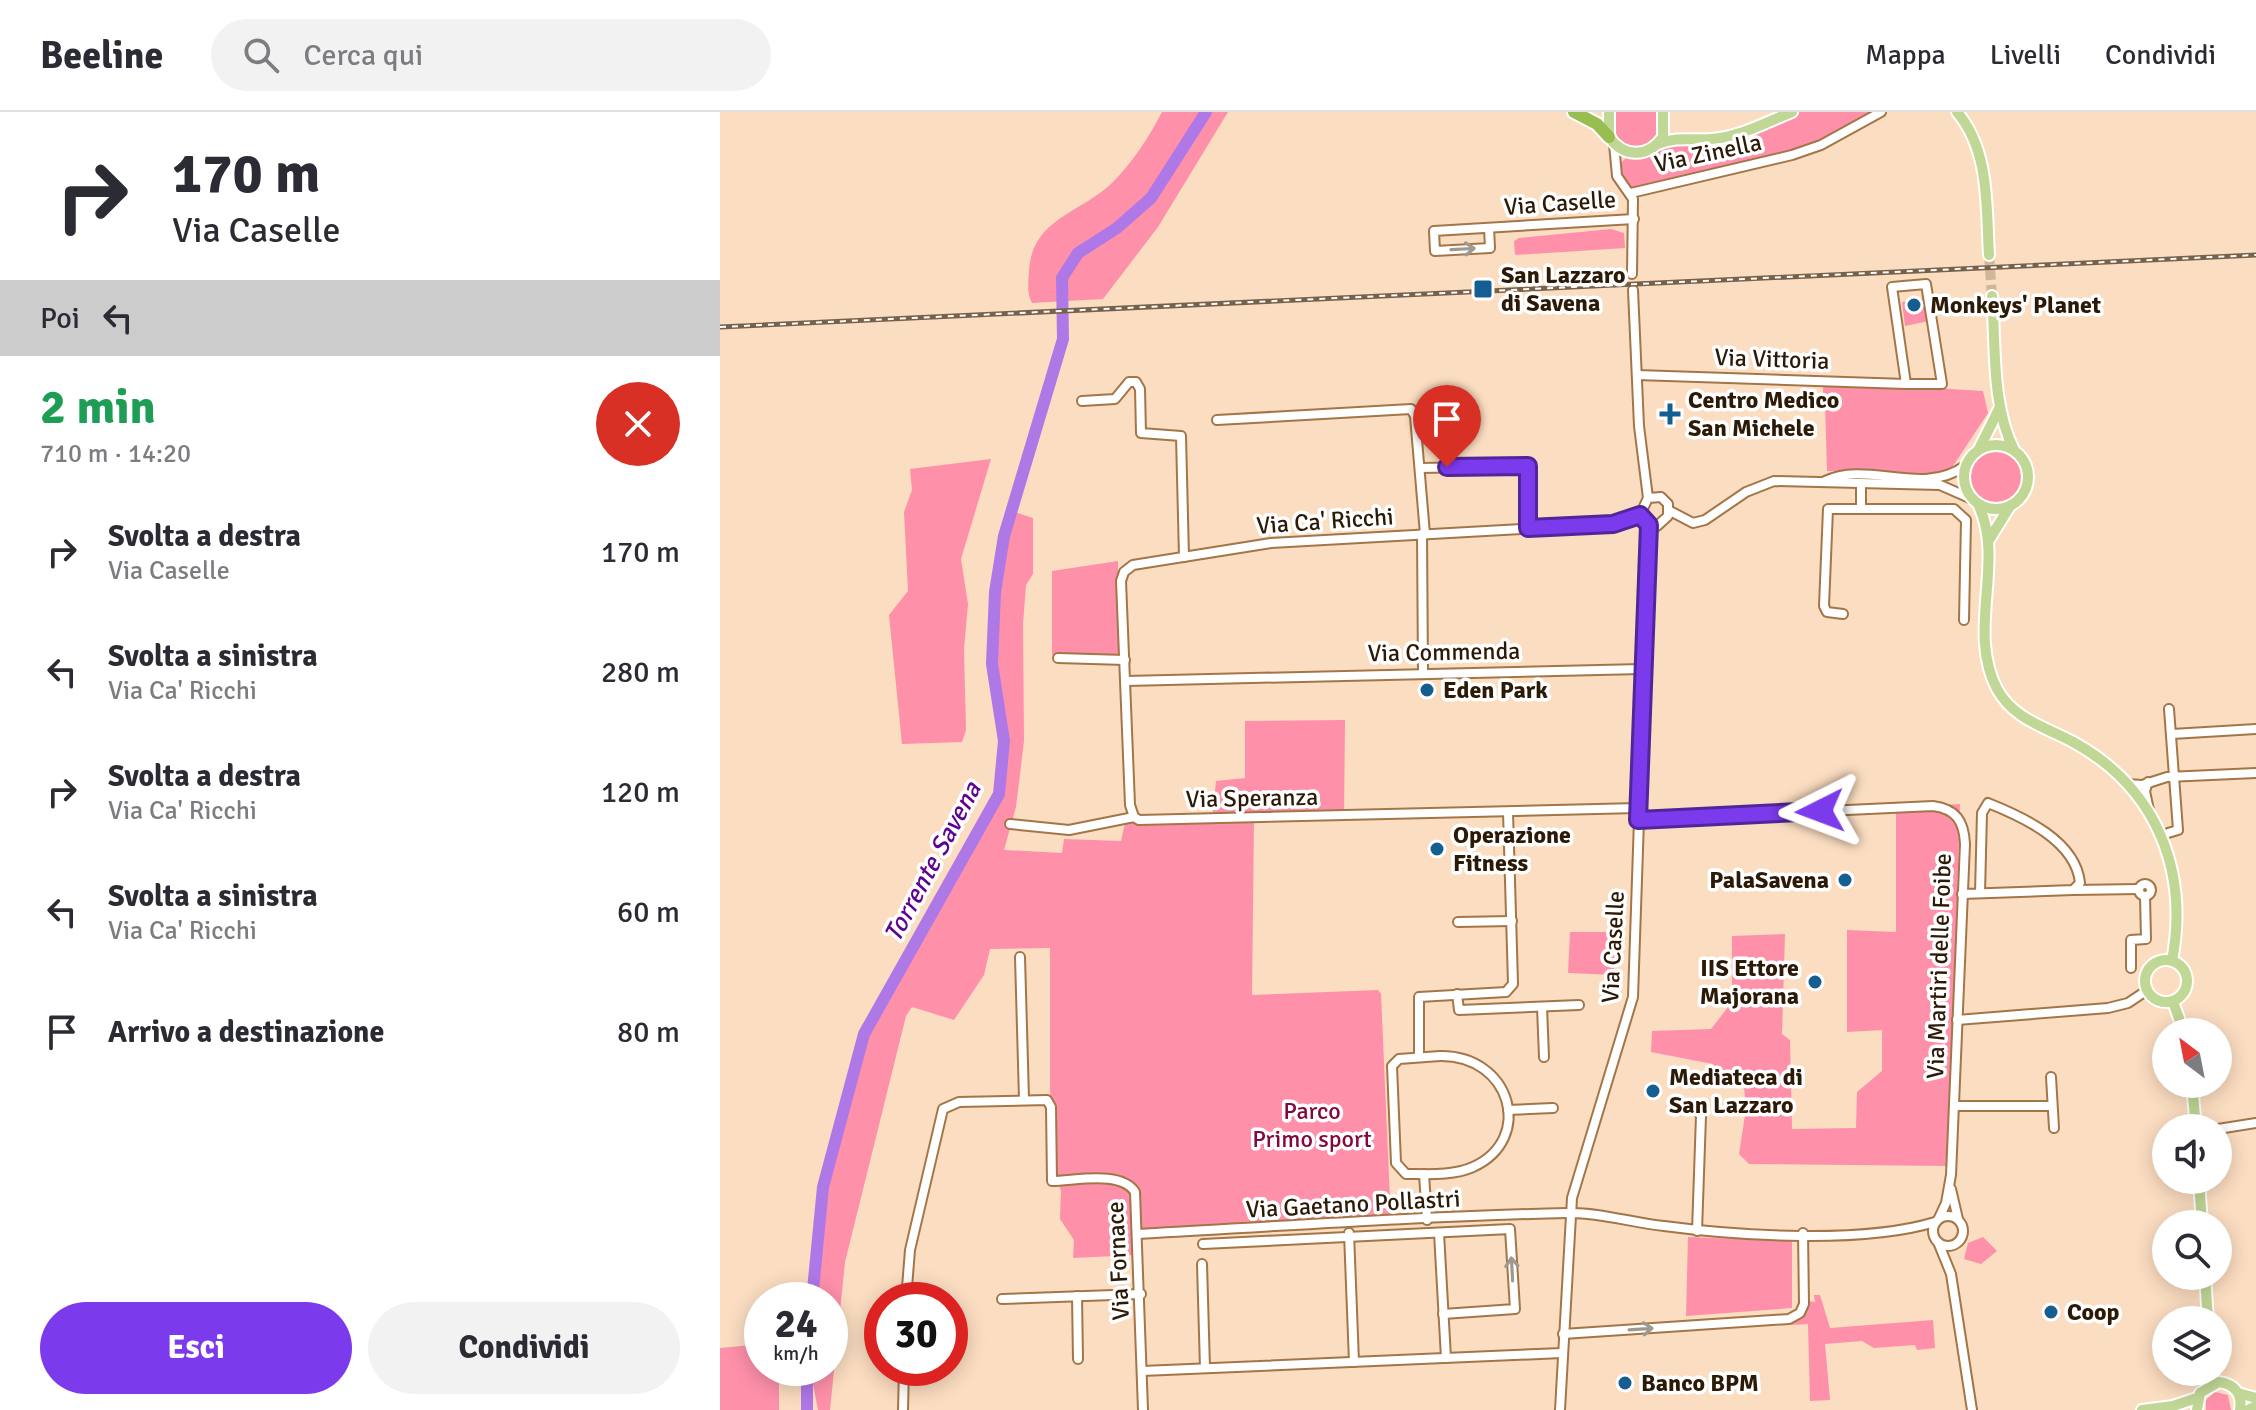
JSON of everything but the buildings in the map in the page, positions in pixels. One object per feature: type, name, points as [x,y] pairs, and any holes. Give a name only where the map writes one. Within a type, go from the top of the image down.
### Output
[{"type":"highway","points":[[1580,114],[1602,112]]},
{"type":"highway","points":[[1580,114],[1612,140]]},
{"type":"main road","name":"Via Caselle","points":[[1609,112],[1612,140],[1624,151],[1637,154],[1682,137],[1729,136],[1792,112]]},
{"type":"main road","points":[[1957,112],[1972,133],[1981,158],[1989,255]]},
{"type":"main road","points":[[1664,115],[1682,137]]},
{"type":"main road","points":[[1658,144],[1665,132],[1664,115]]},
{"type":"main road","points":[[1989,540],[2010,506],[2025,491],[2028,481],[2023,459],[2014,450],[2004,429],[1992,296]]},
{"type":"main road","points":[[2000,407],[1979,449],[1965,466],[1963,480],[1986,520],[1989,540],[1984,652],[2001,697],[2019,716],[2086,750],[2126,784],[2150,816],[2163,841],[2177,885],[2179,917],[2172,961]]},
{"type":"main road","points":[[1979,449],[1996,445],[2014,450]]},
{"type":"main road","points":[[1975,501],[1998,509],[2010,506]]},
{"type":"main road","points":[[2158,961],[2172,961],[2181,966],[2187,979],[2184,993],[2173,1002],[2157,1001],[2146,991],[2147,970],[2158,961]]},
{"type":"main road","points":[[2173,1002],[2179,1018]]},
{"type":"main road","points":[[2197,1410],[2197,1398],[2204,1387],[2209,1386]]},
{"type":"main road","points":[[2228,1386],[2238,1393],[2256,1398]]},
{"type":"main road","points":[[2238,1393],[2240,1410]]},
{"type":"main road","points":[[2157,1409],[2197,1398]]},
{"type":"main road","points":[[2248,1410],[2256,1406]]},
{"type":"main road","points":[[2142,1410],[2172,1410]]},
{"type":"street","name":"Via Zinella","points":[[1631,193],[1792,155],[1821,145],[1881,112]]},
{"type":"street","name":"Via Caselle","points":[[1612,140],[1619,180],[1631,193],[1634,219],[1632,274]]},
{"type":"street","name":"Via Caselle","points":[[1617,167],[1637,154]]},
{"type":"street","name":"Via Caselle","points":[[1489,228],[1490,248],[1435,251],[1434,231],[1634,219]]},
{"type":"street","name":"Via Vittoria","points":[[1637,375],[1906,384],[1942,384],[1926,284],[1892,287],[1906,384]]},
{"type":"street","points":[[1633,290],[1648,498],[1640,515],[1649,525],[1682,520]]},
{"type":"street","points":[[1082,401],[1115,399],[1129,382],[1136,382],[1140,389],[1141,433],[1181,436],[1184,557]]},
{"type":"street","points":[[1217,420],[1411,409],[1415,416],[1420,468],[1423,672]]},
{"type":"street","points":[[1420,468],[1528,466],[1528,528]]},
{"type":"street","points":[[1825,481],[1854,476],[1934,480],[1952,475],[1965,466]]},
{"type":"street","points":[[1648,498],[1665,499],[1670,511],[1682,520],[1693,523],[1705,520],[1746,492],[1774,481],[1934,484],[1975,501]]},
{"type":"street","points":[[1861,485],[1861,507]]},
{"type":"street","points":[[1843,614],[1827,612],[1824,606],[1827,512],[1833,507],[1954,509],[1965,516],[1964,620]]},
{"type":"street","points":[[1662,523],[1670,511]]},
{"type":"street","name":"Via Ca' Ricchi","points":[[1125,660],[1121,581],[1126,570],[1271,543],[1613,524],[1640,515]]},
{"type":"street","name":"Via Caselle","points":[[1560,1410],[1570,1213],[1579,1167],[1631,1006],[1649,525]]},
{"type":"street","points":[[1058,658],[1125,660],[1130,805],[1134,817]]},
{"type":"street","name":"Via Commenda","points":[[1126,681],[1642,669]]},
{"type":"street","points":[[2168,833],[2178,830],[2177,777],[2169,709]]},
{"type":"street","points":[[2172,734],[2256,729]]},
{"type":"street","points":[[2126,784],[2135,786],[2177,777],[2256,773]]},
{"type":"street","points":[[2148,782],[2145,791],[2150,816]]},
{"type":"street","points":[[1980,893],[1982,813],[1988,803],[2036,827],[2066,853],[2080,876],[2080,883],[2073,890]]},
{"type":"street","name":"Via Speranza","points":[[1010,824],[1069,830],[1134,817],[1148,821],[1638,808]]},
{"type":"street","name":"Via Martiri delle Foibe","points":[[1638,820],[1944,808],[1958,816],[1964,832],[1950,1185],[1963,1231],[1951,1274]]},
{"type":"street","points":[[1419,1057],[1417,999],[1423,995],[1510,989],[1514,979],[1508,812]]},
{"type":"street","points":[[1962,894],[2073,890],[2142,893],[2146,939],[2131,940],[2131,968]]},
{"type":"street","points":[[1458,922],[1512,921]]},
{"type":"street","points":[[907,1282],[910,1250],[946,1106],[959,1102],[1024,1099],[1020,957]]},
{"type":"street","points":[[1957,1020],[2108,1008],[2128,1003],[2146,991]]},
{"type":"street","points":[[1457,994],[1459,1010],[1579,1005]]},
{"type":"street","points":[[1542,1007],[1544,1057]]},
{"type":"street","points":[[1454,1056],[1479,1063],[1499,1082],[1508,1110],[1503,1138],[1482,1162],[1461,1171],[1402,1173],[1396,1159],[1392,1066],[1399,1059],[1419,1057],[1454,1056]]},
{"type":"street","points":[[2051,1077],[2054,1128]]},
{"type":"street","name":"Via Fornace","points":[[1024,1099],[1047,1100],[1051,1107],[1052,1181],[1118,1180],[1130,1185],[1137,1197],[1143,1410]]},
{"type":"street","name":"Via Martiri delle Foibe","points":[[1954,1106],[2052,1106]]},
{"type":"street","points":[[1508,1110],[1553,1108]]},
{"type":"street","points":[[1697,1109],[1701,1116],[1697,1231]]},
{"type":"street","points":[[2232,1127],[2256,1123]]},
{"type":"street","points":[[1424,1174],[1427,1220]]},
{"type":"street","name":"Via Martiri delle Foibe","points":[[1950,1185],[1937,1220],[1937,1241],[1951,1274],[1972,1410]]},
{"type":"street","name":"Via Gaetano Pollastri","points":[[1138,1234],[1570,1213],[1697,1231],[1803,1233],[1910,1230]]},
{"type":"street","points":[[1910,1230],[1950,1216],[1958,1219]]},
{"type":"street","points":[[1349,1224],[1354,1362]]},
{"type":"street","points":[[1203,1244],[1510,1229],[1515,1309],[1443,1314]]},
{"type":"street","points":[[1910,1230],[1948,1246],[1959,1241]]},
{"type":"street","points":[[1439,1233],[1446,1358]]},
{"type":"street","points":[[1563,1334],[1789,1319],[1800,1313],[1805,1301],[1803,1233]]},
{"type":"street","points":[[1202,1264],[1205,1368]]},
{"type":"street","points":[[1002,1299],[1141,1294]]},
{"type":"street","points":[[1077,1296],[1078,1359]]},
{"type":"street","points":[[1142,1371],[1562,1353]]},
{"type":"street","points":[[903,1410],[904,1386]]},
{"type":"green space","points":[[1162,112],[1228,112],[1158,227],[1103,299],[1032,303],[1029,273],[1038,240],[1059,219],[1112,183],[1140,149]]},
{"type":"green space","points":[[1615,112],[1657,112],[1658,134],[1643,147],[1627,146],[1614,134]]},
{"type":"green space","points":[[1792,112],[1881,112],[1821,145],[1631,193],[1617,171],[1623,161],[1644,149],[1719,136]]},
{"type":"green space","points":[[1611,229],[1624,233],[1625,248],[1515,255],[1514,241],[1519,238]]},
{"type":"green space","points":[[1925,298],[1929,321],[1905,326],[1902,302]]},
{"type":"green space","points":[[1824,381],[1983,391],[1988,413],[1951,469],[1936,474],[1827,471],[1825,403],[1822,400]]},
{"type":"green space","points":[[1996,452],[2014,459],[2021,477],[2014,495],[1996,502],[1978,495],[1971,477],[1978,459]]},
{"type":"green space","points":[[991,459],[961,559],[968,604],[964,649],[966,730],[962,742],[902,744],[889,615],[908,591],[904,512],[912,490],[910,469]]},
{"type":"green space","name":"Parco Primo sport","points":[[1011,511],[1033,518],[1033,574],[1026,585],[1023,624],[1024,741],[1016,807],[1004,850],[1062,853],[1064,839],[1121,841],[1125,823],[1212,820],[1216,781],[1245,778],[1245,721],[1345,720],[1344,816],[1254,820],[1252,995],[1378,990],[1381,994],[1391,1223],[1135,1234],[1136,1255],[1073,1258],[1074,1240],[1060,1219],[1061,1191],[1056,1177],[1050,1089],[1050,948],[990,949],[984,975],[954,1020],[912,1007],[906,1016],[845,1262],[843,1282],[814,1282],[823,1187],[864,1034],[999,794],[1004,741],[992,664],[995,592]]},
{"type":"green space","points":[[1118,561],[1118,657],[1052,655],[1052,571]]},
{"type":"green space","points":[[1960,804],[1949,1166],[1749,1164],[1739,1154],[1746,1109],[1744,1086],[1724,1081],[1713,1064],[1651,1052],[1652,1031],[1711,1029],[1732,1002],[1732,936],[1785,934],[1782,1034],[1790,1040],[1792,1129],[1856,1128],[1857,1092],[1882,1071],[1882,1030],[1847,1032],[1847,930],[1896,932],[1896,808]]},
{"type":"green space","points":[[1570,932],[1615,932],[1614,975],[1568,973]]},
{"type":"green space","points":[[1688,1237],[1792,1241],[1792,1308],[1686,1316]]},
{"type":"green space","points":[[1983,1237],[1997,1251],[1981,1264],[1964,1259],[1968,1243]]},
{"type":"green space","points":[[1814,1295],[1820,1295],[1830,1328],[1933,1320],[1935,1348],[1917,1350],[1915,1345],[1874,1348],[1862,1341],[1825,1344],[1830,1400],[1810,1401],[1808,1324],[1790,1325],[1801,1318],[1808,1301],[1815,1302]]},
{"type":"green space","points":[[744,1346],[744,1386],[779,1386],[779,1410],[720,1410],[720,1348]]},
{"type":"green space","points":[[813,1386],[832,1386],[830,1410],[818,1410]]},
{"type":"green space","points":[[2215,1392],[2228,1395],[2231,1410],[2206,1410],[2206,1400]]},
{"type":"waterway","name":"Torrente Savena","points":[[814,1282],[823,1187],[864,1034],[999,794],[1004,741],[992,664],[995,592],[1004,536],[1063,339],[1062,278],[1078,253],[1117,228],[1151,198],[1206,112]]},
{"type":"waterway","name":"Torrente Savena","points":[[807,1386],[807,1410]]},
{"type":"tunnel","points":[[1989,255],[1992,296]]},
{"type":"railway","points":[[720,327],[2256,255]]},
{"type":"place","name":"San Lazzaro di Savena","points":[[1483,289]]},
{"type":"place","name":"Monkeys' Planet","points":[[1914,305]]},
{"type":"place","name":"Centro Medico San Michele","points":[[1670,414]]},
{"type":"place","name":"Eden Park","points":[[1427,690]]},
{"type":"place","name":"Operazione Fitness","points":[[1437,849]]},
{"type":"place","name":"PalaSavena","points":[[1845,880]]},
{"type":"place","name":"IIS Ettore Majorana","points":[[1815,982]]},
{"type":"place","name":"Mediateca di San Lazzaro","points":[[1653,1091]]},
{"type":"place","name":"Coop","points":[[2051,1312]]},
{"type":"place","name":"Banco BPM","points":[[1625,1383]]},
{"type":"route","points":[[1447,467],[1528,466],[1528,528],[1613,524],[1640,515],[1649,525],[1638,820],[1820,811]]}]
